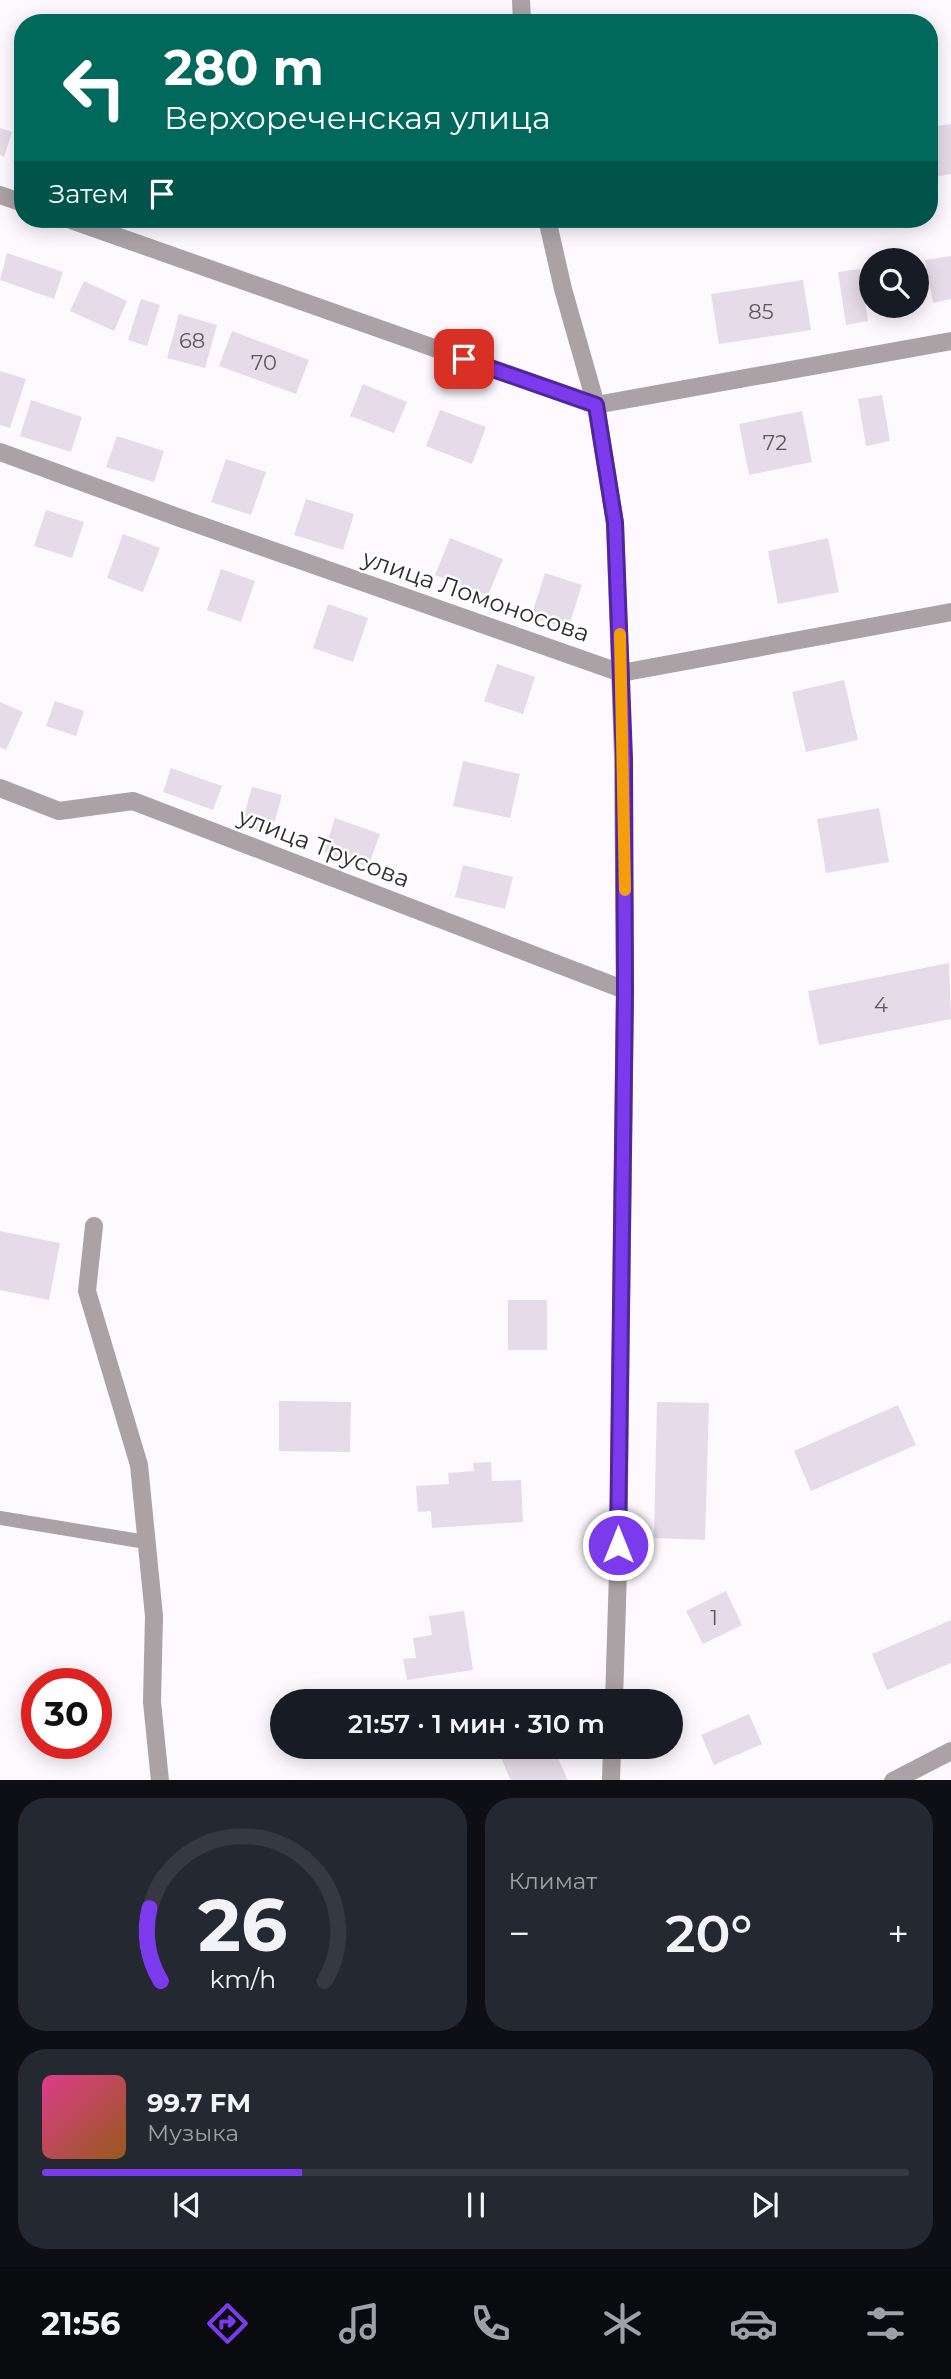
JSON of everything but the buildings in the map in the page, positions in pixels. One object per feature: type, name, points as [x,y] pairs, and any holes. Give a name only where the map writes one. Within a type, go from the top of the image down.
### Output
[{"type":"street","points":[[94,228],[596,405],[951,341]]},
{"type":"street","points":[[549,228],[563,289],[596,405],[615,523],[621,673],[625,990],[614,1689]]},
{"type":"street","name":"улица Ломоносова","points":[[0,452],[621,673],[951,612]]},
{"type":"street","name":"улица Трусова","points":[[0,788],[59,811],[133,801],[625,990]]},
{"type":"street","points":[[94,1226],[87,1291],[139,1465],[155,1616],[152,1702],[160,1780]]},
{"type":"street","points":[[893,1780],[951,1751]]},
{"type":"street","points":[[611,1780],[612,1759]]},
{"type":"lane","points":[[0,1517],[146,1542]]},
{"type":"slow traffic","points":[[620,634],[625,890]]},
{"type":"route","points":[[464,359],[596,405],[615,523],[624,758],[625,990],[618,1545]]}]
